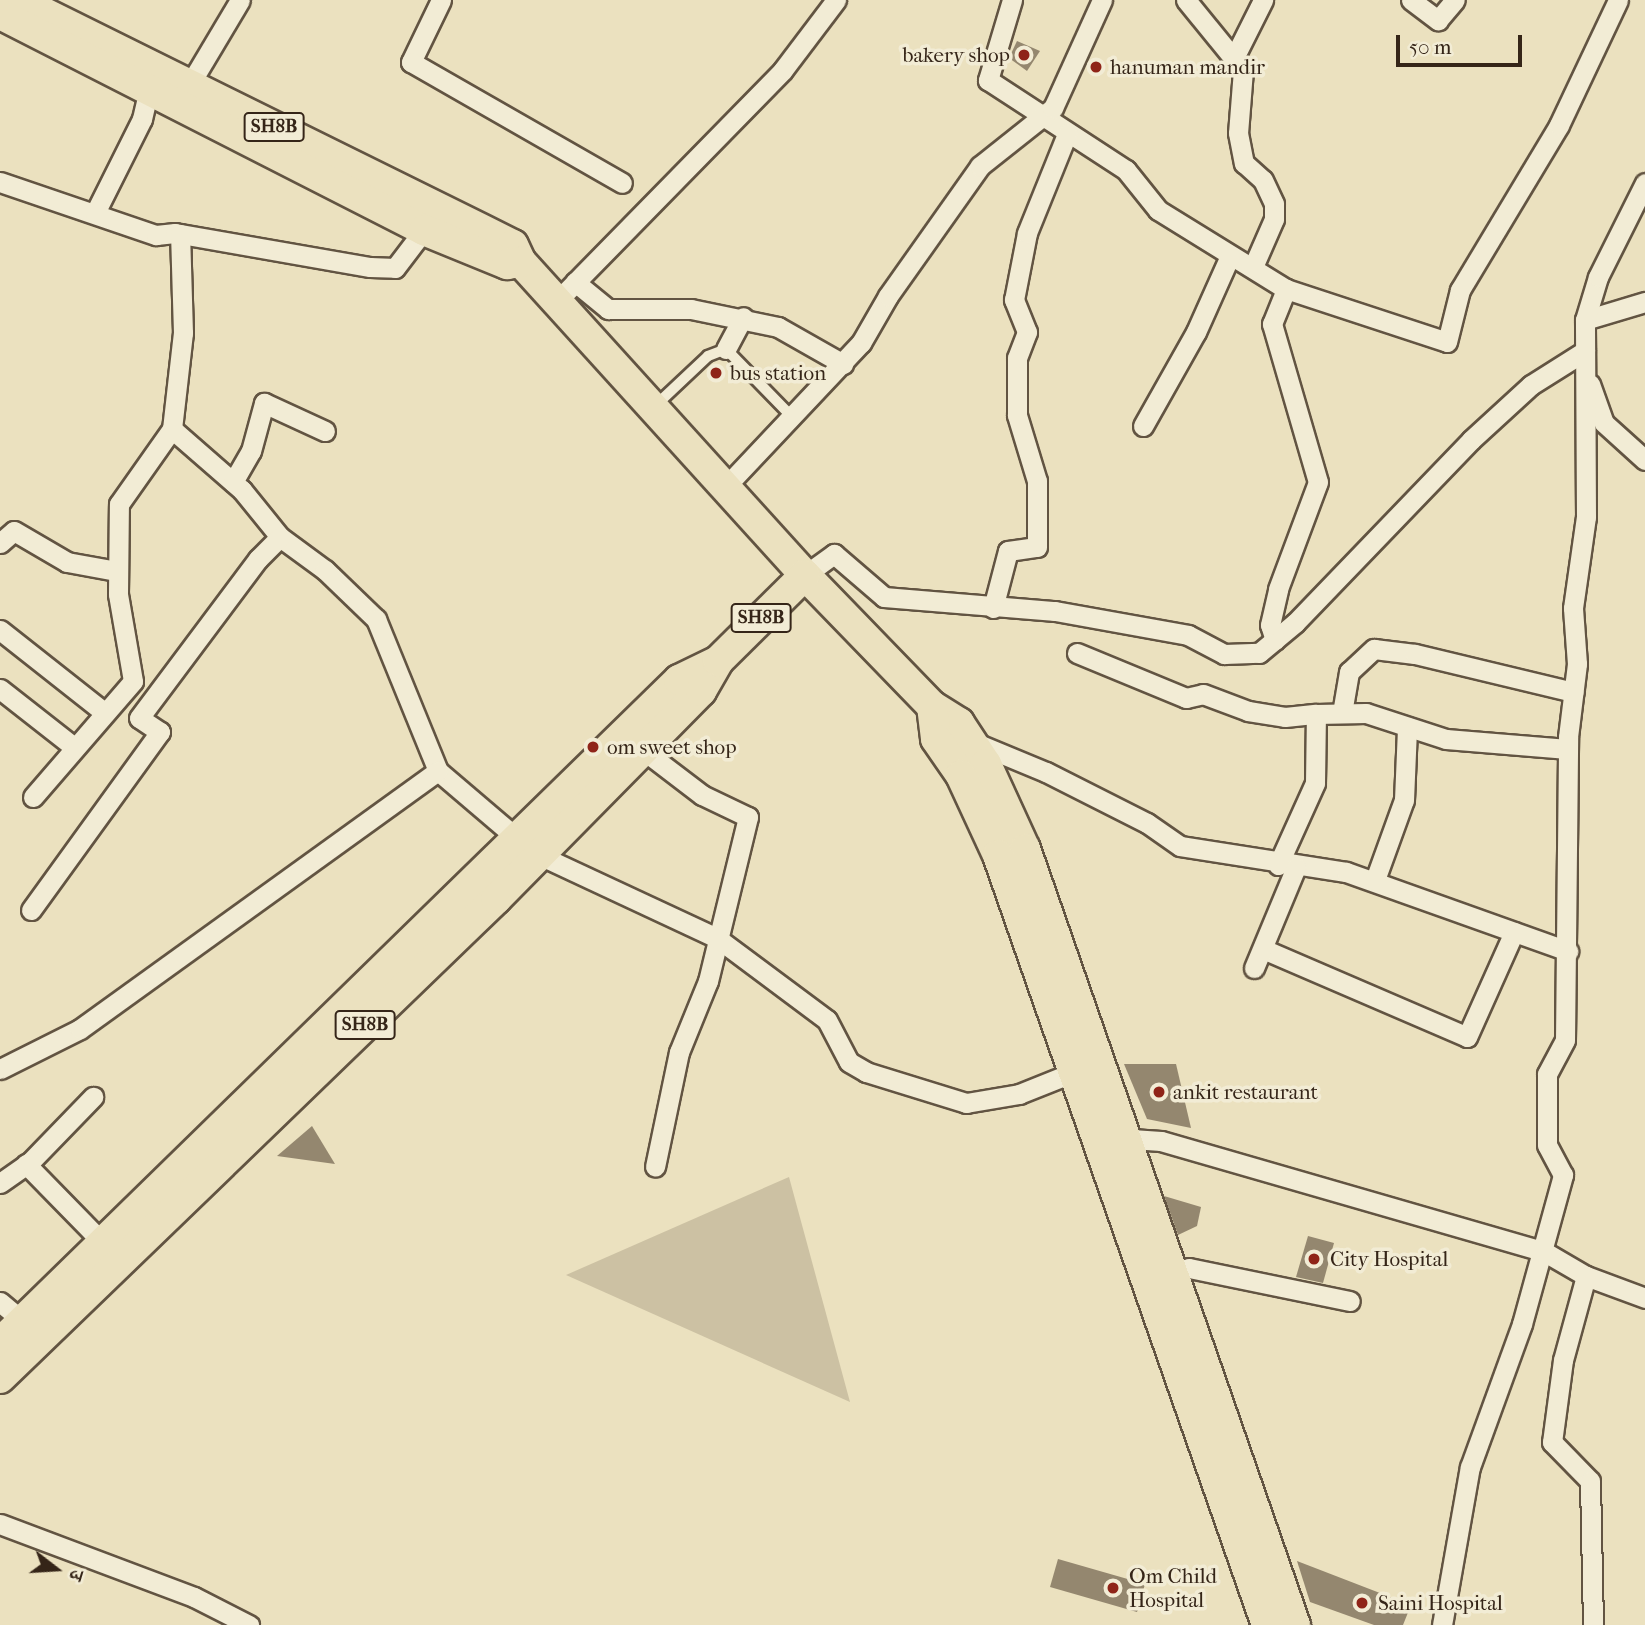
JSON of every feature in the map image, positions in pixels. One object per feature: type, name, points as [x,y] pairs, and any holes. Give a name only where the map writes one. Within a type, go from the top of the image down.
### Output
[{"type":"main road","name":"SH8B","points":[[18,0],[424,230],[507,264],[521,262]]},
{"type":"main road","name":"SH8B","points":[[0,14],[149,89],[184,94],[513,245],[521,262],[567,290],[656,405],[805,575],[718,661],[701,691],[643,750],[528,847],[103,1244],[33,1330],[0,1378]]},
{"type":"main road","points":[[805,575],[932,706],[959,723],[971,741],[1025,849],[1060,991],[1074,1072],[1111,1140],[1172,1272],[1295,1625]]},
{"type":"main road","name":"SH8B","points":[[0,1343],[33,1330],[528,847],[679,680],[718,661]]},
{"type":"main road","points":[[932,706],[936,739],[961,775],[1060,991],[1111,1140],[1267,1625]]},
{"type":"street","points":[[184,94],[240,0]]},
{"type":"street","points":[[441,0],[411,62],[622,183]]},
{"type":"street","points":[[836,0],[783,70],[567,290],[608,309],[691,309],[743,317],[778,327],[843,364]]},
{"type":"street","points":[[1012,0],[988,80],[1126,170],[1158,210],[1286,289],[1447,342],[1460,290],[1559,125],[1618,0]]},
{"type":"street","points":[[728,484],[794,419],[843,364],[980,166],[1053,108],[1102,0]]},
{"type":"street","points":[[1186,0],[1195,16],[1235,56],[1243,70],[1238,133],[1244,163],[1263,180],[1274,204],[1274,219],[1253,267]]},
{"type":"street","points":[[1235,56],[1263,0]]},
{"type":"street","points":[[1411,0],[1438,20],[1455,0]]},
{"type":"street","points":[[95,213],[142,119],[149,89]]},
{"type":"street","points":[[993,608],[1007,551],[1038,547],[1037,481],[1017,415],[1017,358],[1026,320],[1014,300],[1027,233],[1067,134]]},
{"type":"street","points":[[0,182],[156,235],[180,234],[395,268],[424,230]]},
{"type":"street","points":[[1441,1625],[1470,1467],[1543,1251],[1563,1175],[1547,1145],[1547,1074],[1565,1040],[1568,749],[1573,692],[1573,608],[1586,517],[1585,320],[1598,277],[1645,183]]},
{"type":"street","points":[[33,797],[133,681],[117,571],[119,504],[172,429],[183,333],[180,234]]},
{"type":"street","points":[[1143,426],[1196,332],[1230,256]]},
{"type":"street","points":[[1275,640],[1270,625],[1275,601],[1318,482],[1272,324],[1286,289]]},
{"type":"street","points":[[1585,320],[1645,302]]},
{"type":"street","points":[[726,349],[743,317]]},
{"type":"street","points":[[805,575],[834,555],[884,597],[1118,620],[1188,635],[1224,654],[1259,653],[1275,640],[1480,431],[1531,385],[1585,360]]},
{"type":"street","points":[[1585,360],[1604,423],[1645,460]]},
{"type":"street","points":[[233,482],[251,451],[264,403],[325,431]]},
{"type":"street","points":[[172,429],[233,482],[281,537],[325,570],[376,619],[438,771],[528,847],[717,938],[827,1020],[849,1062],[866,1073],[966,1103],[1019,1094],[1074,1072]]},
{"type":"street","points":[[0,543],[14,531],[67,562],[117,571]]},
{"type":"street","points":[[31,910],[160,733],[139,718],[258,559],[281,537]]},
{"type":"street","points":[[0,630],[104,712]]},
{"type":"street","points":[[1342,713],[1349,672],[1374,649],[1573,692]]},
{"type":"street","points":[[1077,653],[1186,698],[1203,694],[1248,712],[1285,717],[1366,713],[1407,727],[1511,748],[1568,749]]},
{"type":"street","points":[[0,689],[74,747]]},
{"type":"street","points":[[1254,968],[1263,949],[1315,783],[1316,714]]},
{"type":"street","points":[[1375,880],[1404,800],[1407,727]]},
{"type":"street","points":[[971,741],[1046,772],[1147,823],[1180,846],[1235,851],[1287,866],[1375,880],[1568,951]]},
{"type":"street","points":[[643,750],[702,795],[748,817],[708,981],[678,1052],[655,1167]]},
{"type":"street","points":[[0,1069],[80,1029],[438,771]]},
{"type":"street","points":[[1263,949],[1468,1037],[1514,932]]},
{"type":"street","points":[[0,1183],[26,1164],[93,1097]]},
{"type":"street","points":[[1111,1140],[1161,1140],[1543,1251],[1586,1276],[1645,1298]]},
{"type":"street","points":[[26,1164],[103,1244]]},
{"type":"street","points":[[1172,1272],[1189,1268],[1350,1301]]},
{"type":"street","points":[[1586,1276],[1557,1387],[1552,1442],[1590,1481],[1593,1625]]},
{"type":"street","points":[[0,1302],[33,1330]]},
{"type":"street","points":[[0,1524],[217,1617],[248,1625]]},
{"type":"lane","points":[[656,405],[708,356],[726,349],[794,419]]},
{"type":"shaded area","points":[[789,1177],[850,1402],[566,1275]]},
{"type":"building","name":"bakery shop","points":[[1017,41],[1040,51],[1027,71],[1009,58]]},
{"type":"building","name":"ankit restaurant","points":[[1124,1064],[1176,1064],[1191,1128],[1147,1119]]},
{"type":"building","points":[[312,1126],[335,1164],[277,1156]]},
{"type":"building","points":[[1164,1196],[1201,1207],[1197,1226],[1178,1235]]},
{"type":"building","points":[[1308,1236],[1334,1243],[1323,1283],[1296,1277]]},
{"type":"building","points":[[1058,1559],[1145,1584],[1137,1612],[1050,1587]]},
{"type":"building","points":[[1297,1561],[1411,1605],[1403,1625],[1374,1625],[1310,1602]]},
{"type":"place","name":"bakery shop","points":[[1024,55]]},
{"type":"place","name":"hanuman mandir","points":[[1096,67]]},
{"type":"place","name":"bus station","points":[[716,373]]},
{"type":"place","name":"om sweet shop","points":[[593,747]]},
{"type":"place","name":"ankit restaurant","points":[[1159,1092]]},
{"type":"place","name":"City Hospital","points":[[1314,1259]]},
{"type":"place","name":"Om Child Hospital","points":[[1113,1588]]},
{"type":"place","name":"Saini Hospital","points":[[1362,1603]]}]
